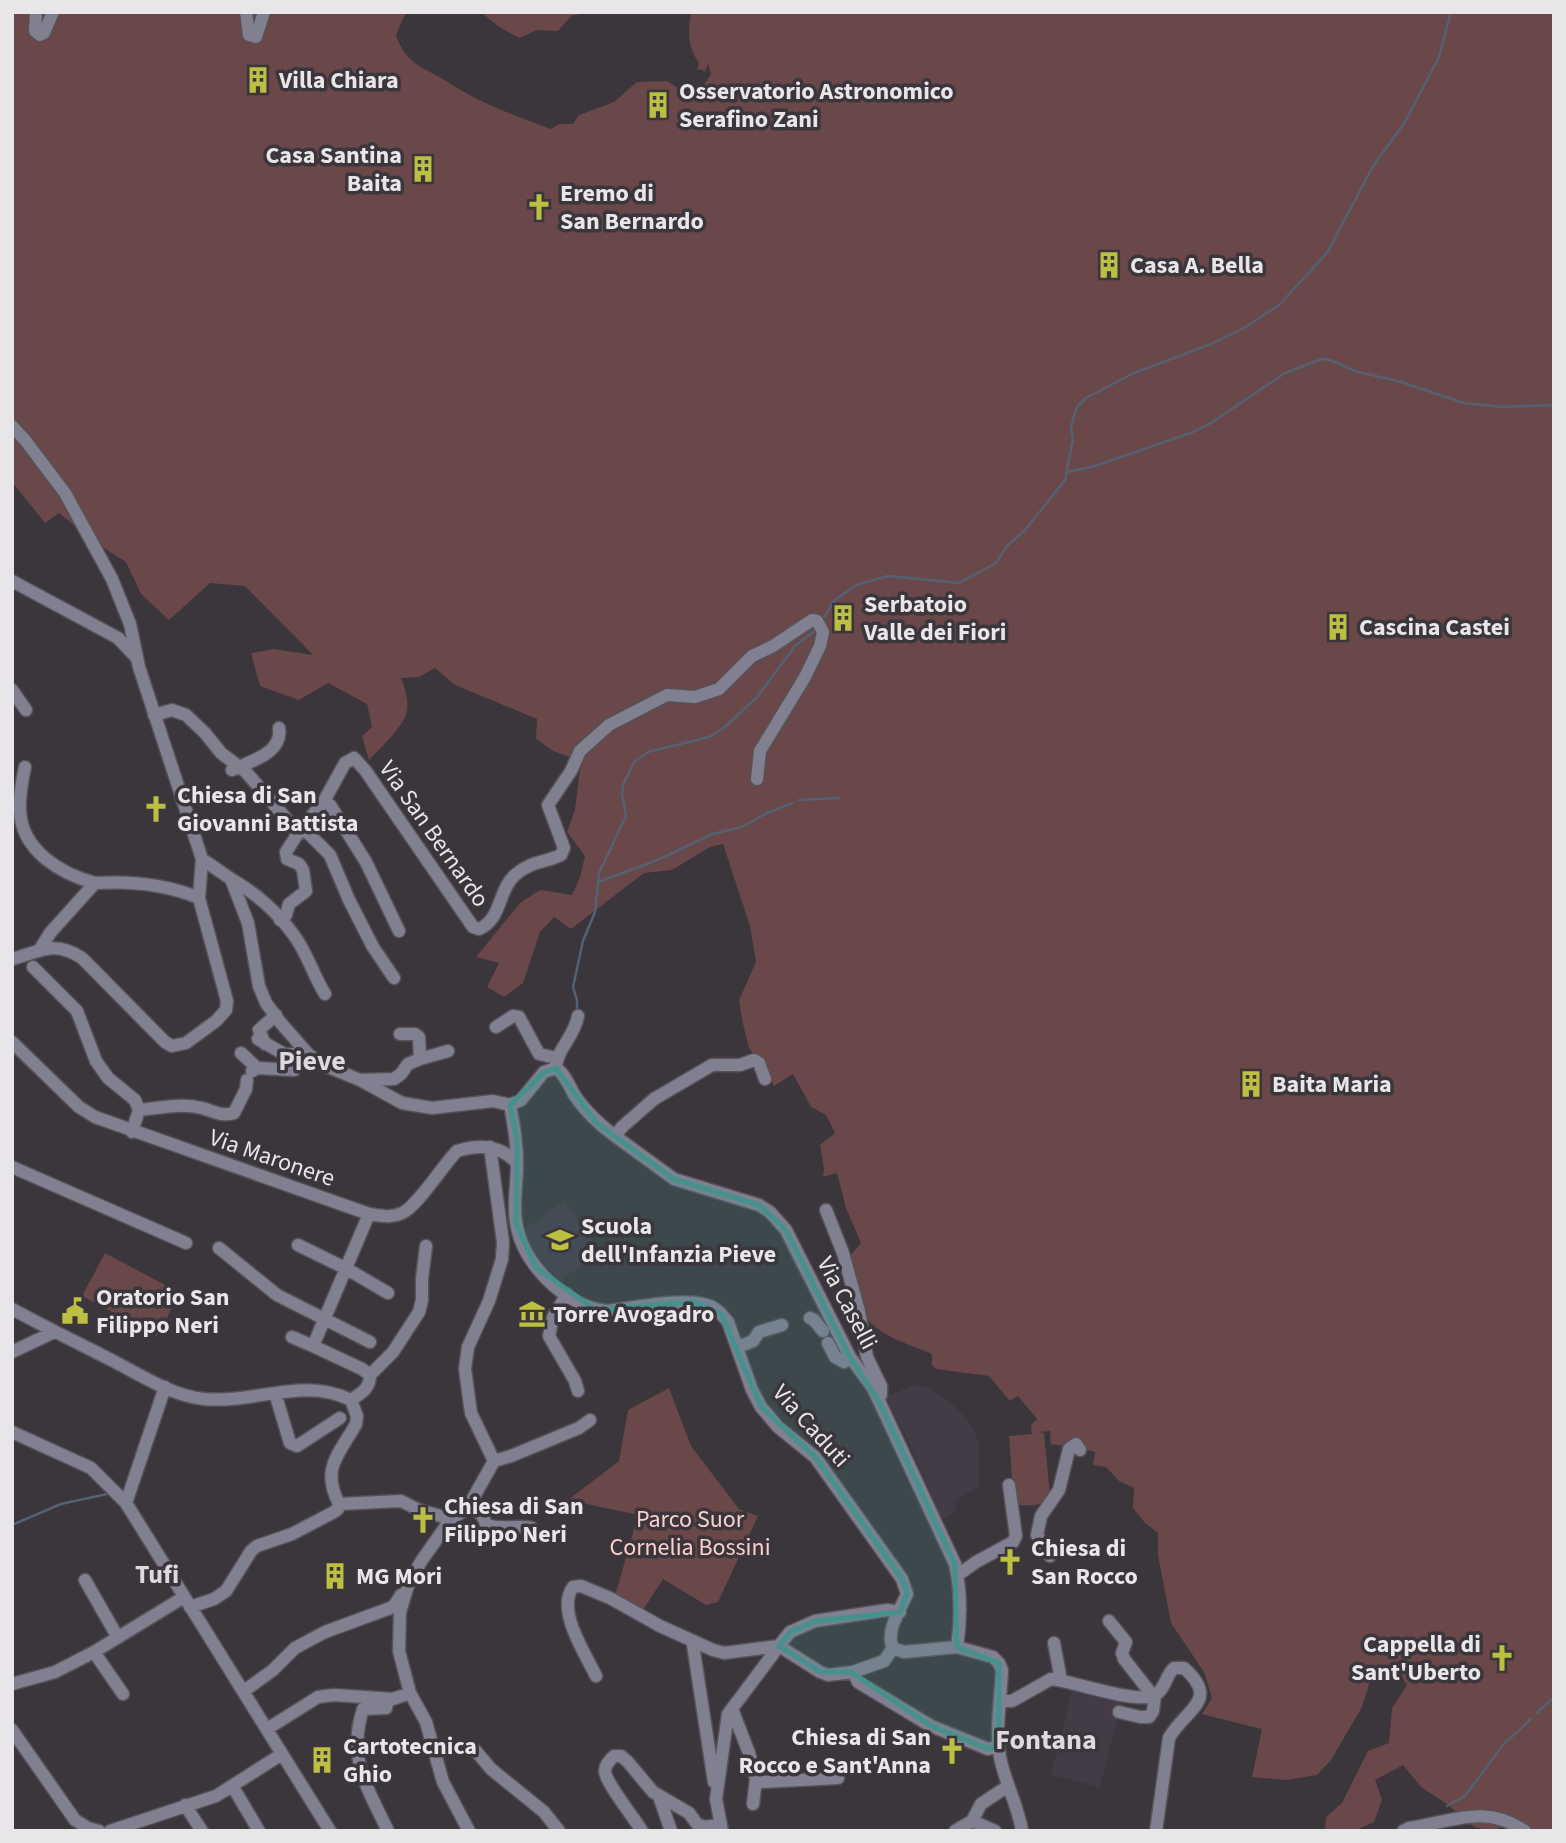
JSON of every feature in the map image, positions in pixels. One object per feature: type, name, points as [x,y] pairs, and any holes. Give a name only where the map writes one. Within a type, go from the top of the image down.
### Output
[{"type":"street","points":[[36,12],[34,31],[40,35],[44,33],[53,12]]},
{"type":"street","points":[[246,12],[249,35],[253,37],[256,37],[264,12]]},
{"type":"street","points":[[12,426],[65,493],[112,579],[130,624],[154,715],[202,859],[199,898],[228,1000],[226,1010],[216,1021],[179,1045],[165,1042],[73,952],[56,947],[12,959]]},
{"type":"street","points":[[12,581],[118,638],[137,657]]},
{"type":"street","name":"Via San Bernardo","points":[[280,920],[286,915],[289,904],[306,891],[303,870],[299,864],[287,859],[286,852],[324,801],[345,763],[354,758],[365,770],[473,927],[479,929],[491,922],[513,877],[530,864],[561,855],[564,848],[548,805],[580,751],[609,725],[667,695],[695,697],[719,689],[752,656],[812,620],[817,621],[823,632],[820,646],[805,677],[760,751],[757,779]]},
{"type":"street","points":[[12,690],[26,710]]},
{"type":"street","points":[[154,715],[172,710],[186,715],[235,769],[246,772],[290,826],[308,833],[330,855],[373,947],[394,978]]},
{"type":"street","points":[[235,769],[278,744],[279,728]]},
{"type":"street","points":[[25,767],[20,813],[25,831],[37,851],[49,863],[95,883],[155,885],[181,890],[199,898]]},
{"type":"street","points":[[324,801],[330,805],[366,862],[399,931]]},
{"type":"street","points":[[202,859],[269,904],[294,935],[325,993]]},
{"type":"street","points":[[231,879],[248,923],[259,986],[266,1003],[308,1054],[321,1064],[360,1080],[402,1103],[432,1108],[493,1101],[510,1105],[521,1100],[544,1072],[556,1063],[572,1036],[578,1016]]},
{"type":"street","points":[[39,951],[50,933],[95,883]]},
{"type":"street","points":[[33,967],[77,1011],[96,1061],[108,1078],[135,1100],[139,1110],[132,1132]]},
{"type":"street","points":[[276,1015],[259,1030],[262,1042],[284,1054],[308,1054]]},
{"type":"street","name":"Via Caselli","points":[[496,1027],[513,1016],[519,1017],[539,1054],[556,1063],[576,1098],[597,1123],[674,1179],[759,1205],[771,1212],[786,1230],[850,1357],[873,1388],[937,1522],[958,1575],[957,1647]]},
{"type":"street","points":[[400,1034],[415,1034],[419,1037],[420,1059]]},
{"type":"street","name":"Via Maronere","points":[[14,1047],[79,1107],[95,1117],[383,1217],[402,1214],[411,1206],[457,1151],[467,1148],[494,1148]]},
{"type":"street","points":[[360,1080],[394,1079],[408,1064],[448,1051]]},
{"type":"street","points":[[241,1053],[252,1073]]},
{"type":"street","points":[[615,1136],[622,1126],[654,1099],[712,1065],[740,1065],[754,1060],[759,1063],[765,1079]]},
{"type":"street","points":[[252,1073],[294,1069],[301,1063],[321,1064]]},
{"type":"street","points":[[139,1110],[195,1106],[226,1116],[234,1113],[252,1073]]},
{"type":"street","name":"Via Caduti","points":[[510,1105],[517,1163],[516,1224],[536,1268],[582,1304],[606,1311],[695,1303],[710,1305],[728,1322],[761,1408],[778,1427],[815,1457],[902,1579],[907,1594],[891,1632],[890,1641],[893,1648]]},
{"type":"street","points":[[494,1461],[471,1413],[465,1370],[468,1348],[489,1301],[502,1259],[503,1242],[493,1179],[494,1148],[514,1124]]},
{"type":"street","points":[[494,1148],[510,1155],[517,1163]]},
{"type":"street","points":[[12,1167],[186,1243]]},
{"type":"street","points":[[493,1179],[517,1177]]},
{"type":"street","points":[[826,1210],[843,1253],[859,1311],[867,1357],[881,1386],[880,1403]]},
{"type":"street","points":[[313,1346],[348,1269],[369,1214]]},
{"type":"street","points":[[298,1245],[348,1269],[388,1293]]},
{"type":"street","points":[[351,1400],[367,1389],[370,1375],[393,1352],[419,1312],[426,1246]]},
{"type":"street","points":[[219,1248],[277,1295],[370,1342]]},
{"type":"street","points":[[567,1294],[553,1317],[549,1336],[578,1391]]},
{"type":"street","points":[[12,1309],[181,1394],[205,1400],[291,1390],[322,1390],[351,1400],[357,1416],[356,1424],[331,1471],[330,1485],[339,1504],[338,1509],[292,1534],[257,1546],[245,1559],[226,1591],[214,1599],[187,1602],[117,1636],[94,1652],[55,1672],[12,1684]]},
{"type":"street","points":[[810,1318],[825,1337],[835,1357],[844,1362],[850,1357]]},
{"type":"street","points":[[17,1349],[29,1333],[32,1320]]},
{"type":"street","points":[[738,1346],[754,1341],[759,1332],[782,1325]]},
{"type":"street","points":[[17,1349],[36,1343],[54,1332]]},
{"type":"street","points":[[292,1337],[370,1375]]},
{"type":"street","points":[[126,1503],[164,1387]]},
{"type":"street","points":[[275,1393],[290,1443],[297,1446],[340,1419]]},
{"type":"street","points":[[244,1691],[273,1670],[295,1648],[325,1632],[393,1607],[405,1592],[445,1521],[469,1504],[494,1461],[579,1428],[590,1420]]},
{"type":"street","points":[[12,1432],[91,1468],[126,1503],[330,1831]]},
{"type":"street","points":[[1050,1556],[1037,1535],[1041,1516],[1059,1490],[1069,1449],[1076,1444],[1080,1450]]},
{"type":"street","points":[[958,1575],[1013,1542],[1016,1536],[1009,1485]]},
{"type":"street","points":[[339,1504],[401,1501],[445,1521]]},
{"type":"street","points":[[469,1504],[483,1516],[486,1525],[532,1528]]},
{"type":"street","points":[[85,1580],[117,1636]]},
{"type":"street","points":[[596,1676],[569,1618],[566,1605],[568,1594],[573,1587],[581,1586],[610,1598],[660,1626],[724,1653],[779,1646],[828,1675],[853,1672],[884,1661],[893,1648],[904,1652],[957,1647],[993,1657],[1002,1670],[999,1746],[1021,1831]]},
{"type":"street","points":[[405,1592],[399,1651],[410,1693],[426,1722],[443,1782],[469,1831]]},
{"type":"street","points":[[716,1792],[728,1714],[790,1632],[816,1621],[887,1610],[900,1612]]},
{"type":"street","points":[[1109,1621],[1126,1642],[1122,1653],[1124,1659],[1154,1696],[1153,1711],[1149,1717],[1119,1712]]},
{"type":"street","points":[[642,1831],[609,1781],[605,1770],[614,1756],[621,1756],[647,1787],[689,1813],[697,1824],[721,1827],[711,1773],[694,1640]]},
{"type":"street","points":[[1055,1643],[1061,1680]]},
{"type":"street","points":[[94,1652],[123,1694]]},
{"type":"street","points":[[1002,1701],[1012,1701],[1044,1681],[1061,1680],[1147,1698],[1163,1688],[1174,1668],[1184,1668],[1200,1686],[1202,1695],[1198,1704],[1168,1738],[1156,1831]]},
{"type":"street","points":[[853,1672],[858,1682],[931,1726],[988,1749],[999,1746]]},
{"type":"street","points":[[267,1729],[318,1697],[334,1695],[388,1699],[410,1693]]},
{"type":"street","points":[[388,1699],[386,1708],[363,1709],[356,1731],[356,1756],[388,1831]]},
{"type":"street","points":[[732,1709],[756,1779],[753,1804]]},
{"type":"street","points":[[12,1730],[75,1819],[88,1828],[99,1831]]},
{"type":"street","points":[[436,1752],[461,1746],[475,1750],[491,1769],[544,1812],[559,1831]]},
{"type":"street","points":[[110,1831],[139,1827],[185,1805],[216,1796],[282,1754]]},
{"type":"street","points":[[756,1779],[760,1782],[838,1778]]},
{"type":"street","points":[[955,1831],[972,1821],[981,1804],[1008,1786]]},
{"type":"street","points":[[233,1787],[259,1831]]},
{"type":"street","points":[[659,1796],[671,1831]]},
{"type":"street","points":[[185,1805],[202,1831]]},
{"type":"street","points":[[1403,1831],[1471,1814],[1487,1815],[1525,1831]]},
{"type":"street","points":[[972,1821],[995,1831]]},
{"type":"highlighted area","points":[[556,1068],[597,1123],[674,1179],[759,1205],[786,1230],[850,1357],[880,1403],[955,1564],[957,1647],[999,1663],[999,1746],[988,1749],[931,1726],[851,1672],[820,1672],[779,1646],[790,1632],[815,1621],[900,1612],[907,1594],[902,1579],[815,1457],[761,1407],[721,1314],[694,1302],[596,1310],[536,1268],[516,1224],[517,1142],[510,1105],[544,1072]]},
{"type":"shaded area","name":"Scuola dell'Infanzia Pieve","points":[[564,1201],[600,1252],[560,1281],[533,1251],[525,1229]]},
{"type":"shaded area","points":[[914,1385],[929,1388],[956,1407],[970,1424],[979,1442],[979,1487],[953,1501],[957,1512],[941,1519],[909,1442],[886,1397]]},
{"type":"shaded area","points":[[1073,1688],[1122,1700],[1100,1787],[1051,1775]]},
{"type":"green space","points":[[12,12],[406,12],[396,35],[411,60],[475,98],[551,129],[559,124],[573,124],[579,115],[614,102],[637,82],[667,81],[681,90],[687,90],[688,95],[696,97],[711,74],[708,64],[705,72],[697,70],[699,63],[689,39],[691,12],[1554,12],[1554,1831],[1524,1831],[1516,1821],[1492,1831],[1474,1827],[1421,1787],[1403,1765],[1375,1780],[1382,1800],[1374,1822],[1354,1831],[1325,1831],[1326,1817],[1342,1803],[1368,1751],[1389,1743],[1392,1708],[1407,1685],[1396,1668],[1373,1672],[1362,1707],[1331,1760],[1317,1775],[1286,1780],[1252,1777],[1262,1729],[1202,1714],[1212,1698],[1204,1672],[1171,1623],[1158,1555],[1158,1533],[1145,1523],[1133,1508],[1134,1488],[1119,1481],[1106,1467],[1093,1465],[1095,1452],[1084,1449],[1081,1442],[1069,1447],[1051,1444],[1050,1431],[1038,1432],[1044,1433],[1050,1495],[1039,1504],[1014,1505],[1009,1436],[1032,1434],[1031,1425],[1037,1419],[1018,1396],[1010,1401],[989,1376],[936,1369],[932,1365],[932,1354],[878,1329],[862,1310],[849,1257],[861,1243],[846,1208],[837,1173],[823,1177],[820,1145],[835,1133],[826,1115],[811,1107],[793,1074],[774,1086],[768,1073],[749,1048],[739,1000],[756,962],[750,926],[723,844],[710,847],[672,870],[644,873],[571,929],[554,917],[540,932],[523,983],[504,997],[487,987],[499,963],[476,957],[520,903],[540,890],[572,895],[585,856],[567,832],[575,810],[581,761],[553,751],[536,739],[537,719],[455,685],[435,668],[419,677],[401,678],[407,698],[405,717],[391,737],[369,760],[362,736],[372,727],[367,704],[328,683],[299,700],[260,686],[251,653],[274,649],[313,655],[245,586],[210,583],[169,620],[141,594],[126,562],[96,543],[59,513],[45,523],[12,482]]},
{"type":"green space","points":[[481,12],[590,12],[571,16],[558,31],[537,30],[519,38],[499,27]]},
{"type":"green space","points":[[105,1253],[180,1293],[157,1336],[82,1296]]},
{"type":"green space","name":"Parco Suor Cornelia Bossini","points":[[669,1388],[691,1446],[739,1509],[758,1516],[718,1602],[706,1605],[663,1579],[643,1610],[615,1596],[638,1515],[568,1500],[619,1461],[628,1410]]},
{"type":"waterway","points":[[822,621],[834,601],[856,585],[888,576],[959,583],[996,563],[1007,546],[1026,529],[1065,480],[1073,440],[1073,419],[1077,407],[1086,398],[1134,373],[1211,344],[1244,328],[1279,305],[1327,253],[1373,166],[1405,122],[1439,57],[1451,12]]},
{"type":"waterway","points":[[1068,472],[1095,466],[1193,432],[1211,423],[1285,373],[1321,359],[1464,403],[1502,407],[1554,405]]},
{"type":"waterway","points":[[577,1011],[573,987],[583,941],[595,912],[599,873],[626,816],[623,785],[634,762],[648,752],[709,737],[725,727],[757,697],[795,646],[817,629]]},
{"type":"waterway","points":[[799,800],[839,798]]},
{"type":"waterway","points":[[598,882],[660,859],[712,834],[742,827],[792,803]]},
{"type":"waterway","points":[[12,1525],[61,1504],[107,1494]]},
{"type":"waterway","points":[[1537,1713],[1554,1697]]},
{"type":"waterway","points":[[1447,1806],[1465,1796],[1503,1745],[1531,1719]]},
{"type":"place","name":"Villa Chiara","points":[[258,80]]},
{"type":"place","name":"Osservatorio Astronomico Serafino Zani","points":[[658,105]]},
{"type":"place","name":"Casa Santina Baita","points":[[423,169]]},
{"type":"place","name":"Eremo di San Bernardo","points":[[539,207]]},
{"type":"place","name":"Casa A. Bella","points":[[1109,265]]},
{"type":"place","name":"Serbatoio Valle dei Fiori","points":[[843,618]]},
{"type":"place","name":"Cascina Castei","points":[[1338,627]]},
{"type":"place","name":"Chiesa di San Giovanni Battista","points":[[156,809]]},
{"type":"place","name":"Baita Maria","points":[[1251,1084]]},
{"type":"place","name":"Scuola dell'Infanzia Pieve","points":[[560,1240]]},
{"type":"place","name":"Oratorio San Filippo Neri","points":[[75,1311]]},
{"type":"place","name":"Torre Avogadro","points":[[532,1314]]},
{"type":"place","name":"Chiesa di San Filippo Neri","points":[[423,1520]]},
{"type":"place","name":"Chiesa di San Rocco","points":[[1010,1562]]},
{"type":"place","name":"MG Mori","points":[[335,1576]]},
{"type":"place","name":"Cappella di Sant'Uberto","points":[[1502,1658]]},
{"type":"place","name":"Chiesa di San Rocco e Sant'Anna","points":[[952,1751]]},
{"type":"place","name":"Cartotecnica Ghio","points":[[322,1760]]},
{"type":"district","name":"Pieve","points":[[312,1061]]},
{"type":"district","name":"Tufi","points":[[157,1574]]},
{"type":"district","name":"Fontana","points":[[1046,1740]]}]
